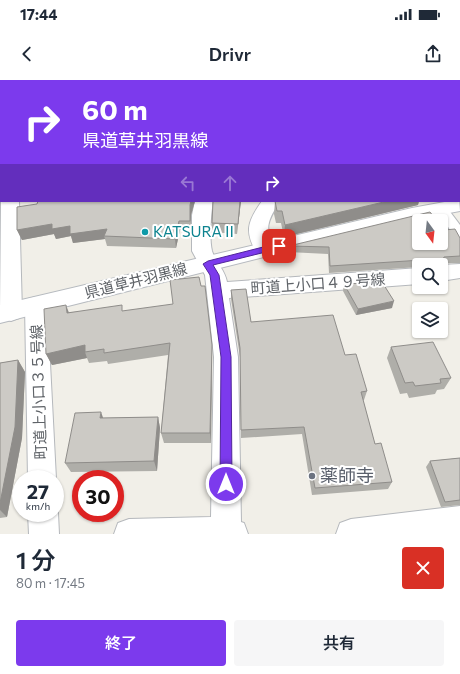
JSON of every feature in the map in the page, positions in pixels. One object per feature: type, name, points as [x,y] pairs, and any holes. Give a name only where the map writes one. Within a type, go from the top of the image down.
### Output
[{"type":"street","points":[[6,313],[10,202]]},
{"type":"street","points":[[129,534],[229,533],[226,357],[215,275],[202,251],[201,215],[204,202]]},
{"type":"street","points":[[265,250],[258,235],[258,221],[270,202]]},
{"type":"street","name":"県道草井羽黒線","points":[[6,313],[450,207]]},
{"type":"street","points":[[448,272],[460,271]]},
{"type":"street","name":"町道上小口４９号線","points":[[218,291],[412,277]]},
{"type":"street","name":"町道上小口３５号線","points":[[36,305],[42,470]]},
{"type":"street","points":[[351,534],[460,521]]},
{"type":"street","points":[[43,522],[44,534]]},
{"type":"lane","points":[[450,207],[460,234]]},
{"type":"building","points":[[38,202],[191,202],[190,221],[179,221],[175,239],[104,236],[107,229],[70,234],[70,226],[52,229],[52,224],[17,230],[17,207],[37,204]]},
{"type":"building","points":[[213,202],[240,202],[238,224],[212,223]]},
{"type":"building","points":[[275,202],[384,202],[285,225],[282,211],[277,211]]},
{"type":"building","points":[[412,216],[412,250],[448,250],[448,230],[455,229],[460,238],[460,256],[444,258],[412,258],[412,261],[330,266],[329,247],[289,246]]},
{"type":"building","points":[[199,277],[201,286],[205,286],[212,345],[210,433],[161,433],[170,343],[104,353],[104,349],[85,352],[85,345],[46,354],[44,309],[66,305],[67,313],[122,305],[122,311],[173,304],[170,280]]},
{"type":"building","points":[[382,282],[394,301],[358,309],[344,284]]},
{"type":"building","points":[[246,289],[251,322],[333,315],[345,355],[356,354],[367,391],[361,392],[375,444],[381,443],[392,482],[315,488],[304,427],[241,430],[240,348],[231,290]]},
{"type":"building","points":[[433,342],[451,378],[440,379],[441,383],[415,386],[413,382],[405,383],[391,347]]},
{"type":"building","points":[[18,360],[15,427],[0,503],[0,363]]},
{"type":"building","points":[[101,412],[100,418],[158,417],[154,461],[65,463],[75,413]]},
{"type":"building","points":[[460,458],[460,500],[445,502],[430,461]]},
{"type":"place","name":"KATSURAⅡ","points":[[145,232]]},
{"type":"place","name":"薬師寺","points":[[312,476]]},
{"type":"route","points":[[226,484],[226,357],[215,275],[208,264],[279,246]]}]
